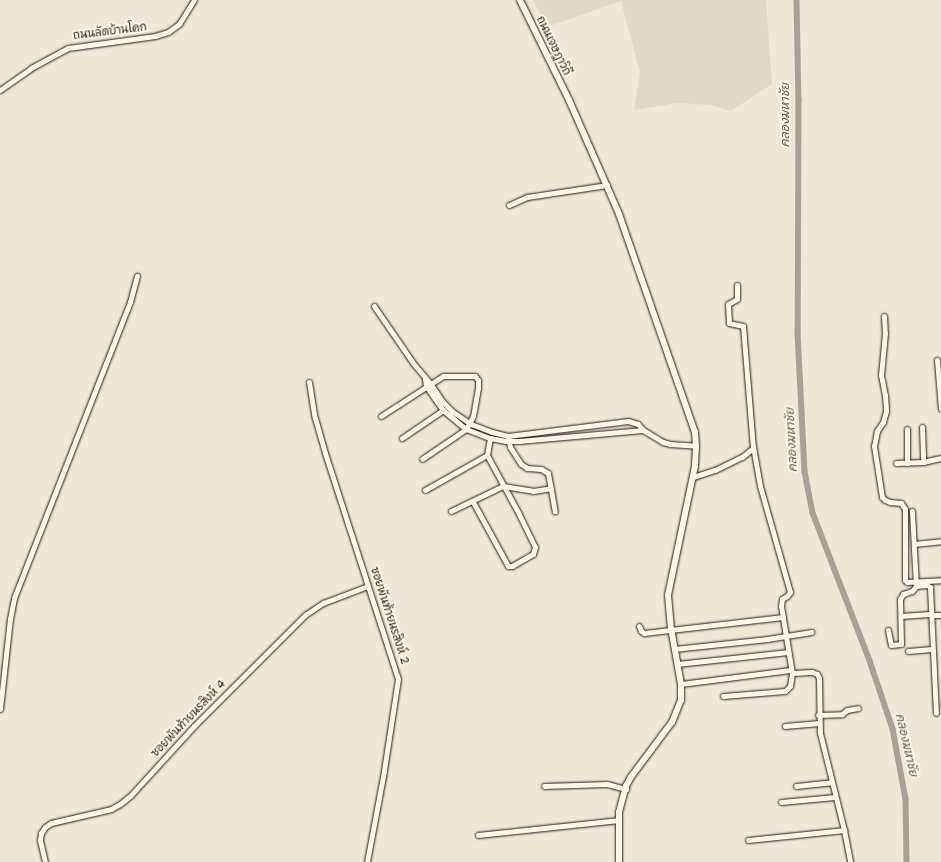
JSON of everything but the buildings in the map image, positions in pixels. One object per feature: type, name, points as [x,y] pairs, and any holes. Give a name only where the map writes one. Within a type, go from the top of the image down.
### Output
[{"type":"street","name":"ถนนลัดบ้านโคก","points":[[0,90],[31,68],[68,48],[155,36],[168,32],[179,24],[194,0]]},
{"type":"street","name":"ถนนเจษฎาวิถี","points":[[520,0],[569,100],[608,185],[633,251],[667,355],[692,423],[696,446],[693,477],[669,587],[668,603],[674,649],[681,684],[681,700],[672,722],[631,777],[622,799],[619,820],[619,862]]},
{"type":"street","points":[[509,205],[527,197],[608,185]]},
{"type":"street","points":[[0,709],[10,619],[14,598],[130,302],[137,276]]},
{"type":"street","points":[[723,696],[785,690],[790,686],[791,672],[787,636],[783,617],[782,599],[790,592],[760,486],[752,448],[743,326],[741,324],[733,325],[730,323],[727,307],[729,302],[737,299],[737,285]]},
{"type":"street","points":[[374,306],[425,379],[443,410],[466,429],[490,438],[508,439],[643,430]]},
{"type":"street","points":[[884,316],[885,333],[881,375],[886,394],[886,411],[877,431],[874,446],[882,496],[885,500],[890,502],[901,503],[906,509],[904,578],[907,582],[929,585],[936,713]]},
{"type":"street","points":[[937,360],[941,409]]},
{"type":"street","points":[[381,416],[428,384],[443,376],[475,376],[478,380],[478,388],[473,416],[466,429],[422,459]]},
{"type":"street","name":"ซอยพันท้ายนรสิงห์ 2","points":[[309,382],[315,418],[396,670],[398,687],[367,862]]},
{"type":"street","points":[[428,384],[452,412],[469,423],[508,439],[628,421],[638,424],[643,430],[670,444],[696,446]]},
{"type":"street","points":[[402,438],[443,410]]},
{"type":"street","points":[[922,427],[923,462]]},
{"type":"street","points":[[907,429],[907,463]]},
{"type":"street","points":[[473,502],[508,566],[512,566],[533,554],[535,547],[487,455],[490,438]]},
{"type":"street","points":[[508,439],[510,447],[521,464],[527,468],[548,472],[555,511]]},
{"type":"street","points":[[693,477],[715,470],[742,457],[752,448]]},
{"type":"street","points":[[425,490],[487,455]]},
{"type":"street","points":[[896,463],[923,462],[941,458]]},
{"type":"street","points":[[451,511],[473,502],[503,486],[533,491],[551,488]]},
{"type":"street","points":[[888,630],[891,645],[901,644],[901,596],[912,591],[916,584],[912,511]]},
{"type":"street","points":[[914,544],[941,541]]},
{"type":"street","points":[[916,584],[941,580]]},
{"type":"street","name":"ซอยพันท้ายนรสิงห์ 4","points":[[45,862],[40,840],[41,833],[45,827],[51,823],[111,809],[120,804],[131,795],[194,726],[305,615],[323,603],[368,586]]},
{"type":"street","points":[[901,616],[941,615]]},
{"type":"street","points":[[639,626],[641,631],[644,633],[671,628],[783,617]]},
{"type":"street","points":[[674,649],[812,632]]},
{"type":"street","points":[[908,651],[932,649]]},
{"type":"street","points":[[677,664],[788,652]]},
{"type":"street","points":[[681,684],[791,672],[812,672],[817,674],[819,678],[818,723],[844,830],[850,862]]},
{"type":"street","points":[[818,715],[842,714],[847,710],[858,708]]},
{"type":"street","points":[[785,726],[818,723]]},
{"type":"street","points":[[796,786],[832,782]]},
{"type":"street","points":[[544,786],[606,784],[626,789]]},
{"type":"street","points":[[781,802],[835,797]]},
{"type":"street","points":[[478,835],[619,820]]},
{"type":"street","points":[[748,840],[844,830]]},
{"type":"shaded area","points":[[533,0],[766,0],[772,84],[731,111],[711,105],[677,103],[634,110],[640,72],[621,1],[547,27]]},
{"type":"waterway","name":"คลองมหาชัย","points":[[797,0],[799,100],[798,333],[805,472],[813,513],[870,661],[893,729],[906,799],[907,862]]}]
